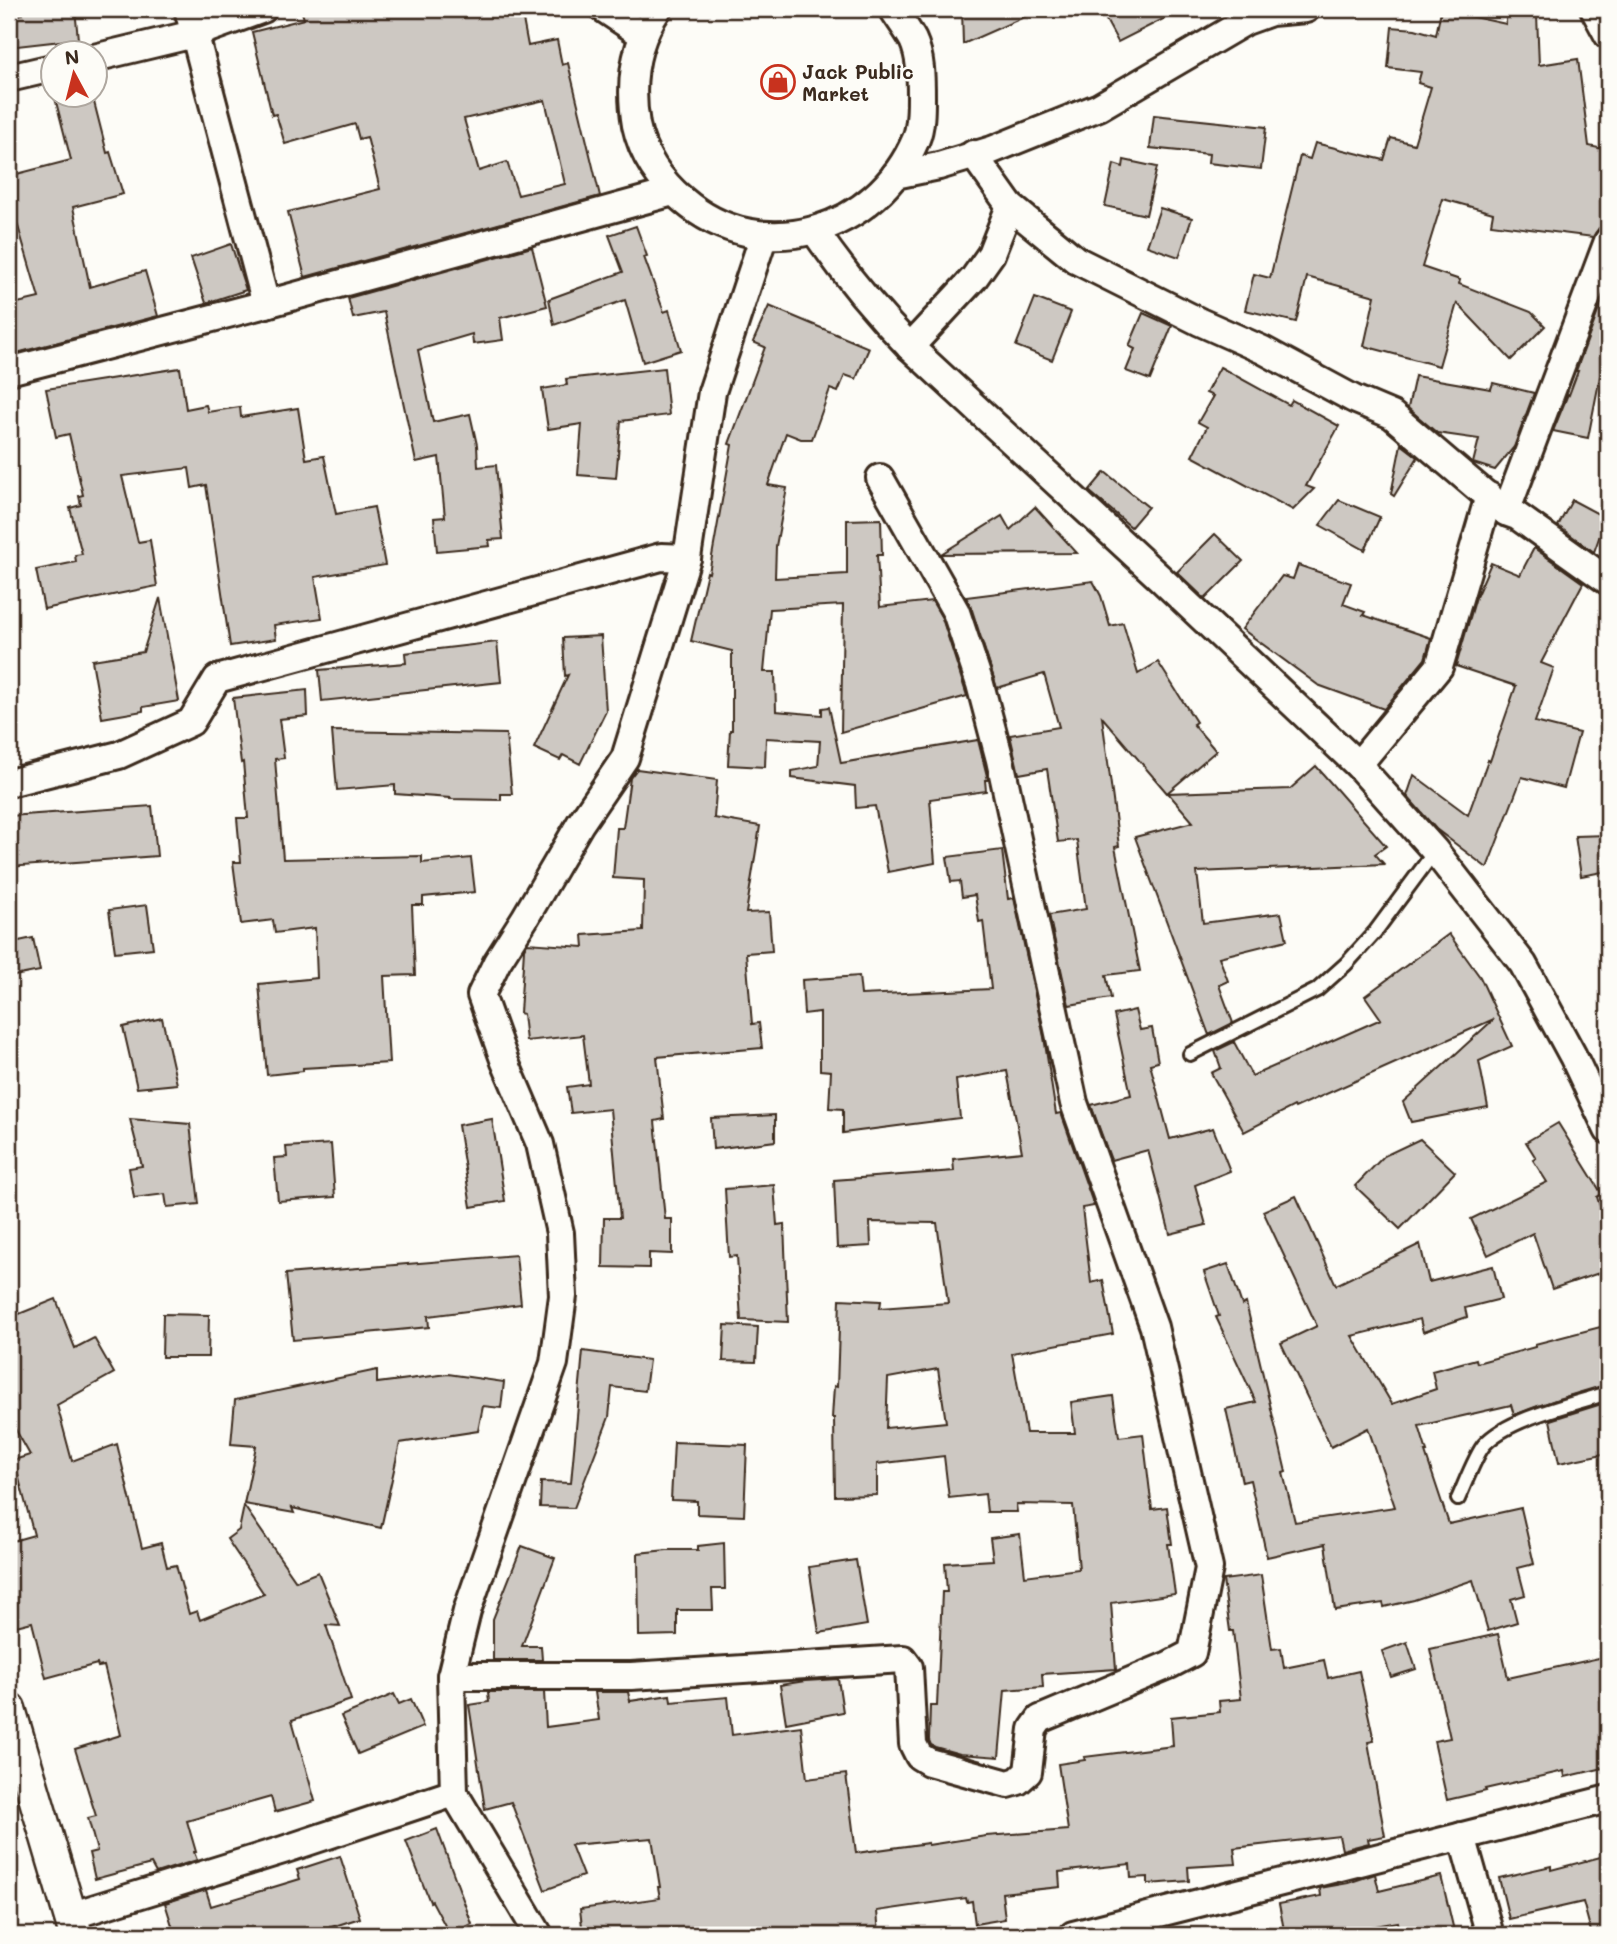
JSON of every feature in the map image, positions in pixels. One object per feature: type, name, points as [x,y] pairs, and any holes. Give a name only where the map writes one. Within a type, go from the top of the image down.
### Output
[{"type":"street","points":[[108,53],[191,21],[263,9]]},
{"type":"street","points":[[604,9],[643,36]]},
{"type":"street","points":[[658,9],[643,36],[634,68],[632,102],[638,135],[652,165],[673,192],[692,209],[738,230],[764,235],[791,235],[847,218],[873,199],[895,175],[916,138],[921,112],[922,76],[914,42],[892,9]]},
{"type":"street","points":[[895,175],[939,166],[992,150],[1099,107],[1246,21],[1271,12],[1306,9]]},
{"type":"street","points":[[1594,9],[1608,34]]},
{"type":"street","points":[[191,21],[266,304]]},
{"type":"street","points":[[9,78],[38,71]]},
{"type":"street","points":[[973,154],[1010,206],[1076,260],[1392,415],[1498,504],[1608,581]]},
{"type":"street","points":[[9,371],[266,304],[673,192]]},
{"type":"street","points":[[910,347],[974,278],[991,254],[1010,206]]},
{"type":"street","points":[[814,230],[844,273],[910,347],[1358,765],[1435,850],[1523,964],[1573,1056],[1608,1130]]},
{"type":"street","points":[[539,1935],[454,1793],[451,1676],[467,1611],[554,1363],[563,1296],[560,1233],[540,1144],[505,1062],[481,995],[497,962],[580,824],[625,758],[687,558],[712,392],[764,235]]},
{"type":"street","points":[[1358,765],[1439,667],[1498,504],[1608,241]]},
{"type":"street","points":[[451,1676],[631,1676],[903,1659],[909,1667],[913,1744],[919,1756],[929,1762],[1008,1784],[1018,1781],[1028,1772],[1032,1729],[1040,1719],[1192,1653],[1209,1568],[1154,1327],[1074,1103],[1000,760],[976,672],[956,612],[880,478]]},
{"type":"street","points":[[9,783],[119,755],[191,722],[217,678],[661,556],[687,558]]},
{"type":"street","points":[[9,1709],[73,1926],[283,1850],[454,1793]]},
{"type":"street","points":[[1087,1934],[1608,1799]]},
{"type":"street","points":[[1462,1836],[1490,1935]]},
{"type":"lane","points":[[1190,1054],[1317,989],[1346,964],[1375,932],[1435,850]]},
{"type":"lane","points":[[1458,1499],[1483,1446],[1506,1428],[1608,1393]]},
{"type":"building","points":[[22,9],[75,9],[78,38],[38,38],[38,44],[9,47],[9,17],[23,14]]},
{"type":"building","points":[[301,9],[521,9],[528,46],[557,40],[562,65],[568,63],[600,196],[305,277],[288,212],[380,189],[367,137],[359,139],[355,124],[285,144],[276,114],[272,115],[252,32],[304,19]],"holes":[[[545,100],[565,184],[518,195],[507,162],[479,171],[464,119]]]},
{"type":"building","points":[[962,9],[1042,9],[963,44]]},
{"type":"building","points":[[1100,9],[1183,9],[1118,42]]},
{"type":"building","points":[[1441,10],[1506,24],[1506,16],[1537,15],[1539,65],[1578,59],[1589,146],[1608,150],[1608,226],[1599,228],[1593,237],[1491,224],[1493,213],[1443,199],[1422,267],[1460,280],[1459,284],[1531,312],[1545,326],[1511,360],[1457,303],[1439,366],[1364,346],[1375,296],[1307,277],[1296,322],[1245,310],[1254,274],[1270,278],[1300,156],[1310,159],[1315,143],[1384,160],[1391,138],[1414,144],[1431,87],[1418,83],[1421,72],[1388,68],[1392,27],[1415,29],[1436,35]]},
{"type":"building","points":[[58,108],[96,108],[107,153],[110,152],[123,194],[73,207],[90,287],[145,271],[158,316],[9,355],[9,305],[39,298],[15,216],[9,218],[9,176],[71,160]]},
{"type":"building","points":[[1154,115],[1266,127],[1261,169],[1208,163],[1209,154],[1150,148]]},
{"type":"building","points":[[1124,160],[1157,167],[1146,215],[1105,206],[1114,164],[1123,167]]},
{"type":"building","points":[[1160,208],[1192,218],[1179,257],[1147,246]]},
{"type":"building","points":[[636,226],[647,256],[644,257],[664,312],[669,310],[681,350],[643,362],[625,300],[554,325],[549,299],[623,272],[609,235]]},
{"type":"building","points":[[231,244],[246,290],[206,303],[191,258]]},
{"type":"building","points":[[532,247],[547,306],[500,318],[503,340],[473,344],[472,334],[418,350],[433,422],[470,414],[477,445],[478,467],[496,465],[503,539],[489,540],[490,546],[437,551],[434,518],[445,517],[439,457],[416,462],[384,312],[353,318],[348,298]]},
{"type":"building","points":[[1608,285],[1608,379],[1600,377],[1588,438],[1553,431],[1569,395]]},
{"type":"building","points":[[1035,298],[1071,312],[1052,360],[1016,346]]},
{"type":"building","points":[[769,306],[869,348],[856,379],[845,375],[838,392],[830,389],[812,439],[801,439],[786,433],[768,485],[787,488],[776,546],[775,578],[847,574],[847,520],[881,519],[882,555],[877,555],[880,607],[932,601],[942,618],[967,696],[841,732],[843,605],[770,609],[764,672],[775,672],[776,711],[822,715],[822,708],[829,707],[841,763],[978,740],[988,780],[985,780],[986,791],[930,799],[935,863],[888,872],[875,806],[856,808],[855,786],[792,778],[792,771],[818,766],[820,741],[766,738],[765,767],[728,765],[732,730],[732,651],[691,641],[707,572],[709,573],[732,445],[729,444],[765,347],[753,342]]},
{"type":"building","points":[[1143,313],[1172,326],[1150,380],[1126,371],[1135,349],[1129,346]]},
{"type":"building","points":[[1220,367],[1289,405],[1292,400],[1339,426],[1306,486],[1314,489],[1293,510],[1192,456],[1207,427],[1198,422],[1213,396],[1206,393]]},
{"type":"building","points":[[180,368],[186,409],[206,405],[208,412],[240,407],[241,417],[298,408],[306,459],[324,456],[336,514],[374,507],[385,565],[315,577],[322,618],[274,625],[276,639],[230,646],[206,485],[192,488],[189,468],[122,476],[138,542],[150,540],[157,586],[44,609],[36,570],[76,562],[75,555],[82,554],[70,508],[81,505],[79,496],[83,495],[69,434],[56,437],[46,389]]},
{"type":"building","points":[[664,368],[669,415],[621,421],[616,478],[578,475],[582,424],[548,429],[542,389],[567,385],[566,379]]},
{"type":"building","points":[[1415,376],[1491,389],[1493,383],[1534,393],[1514,447],[1495,470],[1473,463],[1479,439],[1437,433],[1408,408]]},
{"type":"building","points":[[1401,444],[1418,457],[1394,496],[1391,494]]},
{"type":"building","points":[[1105,472],[1148,507],[1131,527],[1089,491]]},
{"type":"building","points":[[1339,500],[1380,517],[1365,550],[1320,525]]},
{"type":"building","points":[[1572,500],[1606,518],[1594,552],[1558,526]]},
{"type":"building","points":[[1035,507],[1077,553],[941,554],[1002,516],[1010,530]]},
{"type":"building","points":[[1215,534],[1243,561],[1205,599],[1177,572]]},
{"type":"building","points":[[1534,548],[1583,583],[1541,663],[1554,668],[1535,722],[1579,733],[1564,788],[1522,777],[1487,868],[1436,829],[1407,796],[1414,775],[1468,815],[1516,686],[1456,666],[1476,597],[1491,563],[1520,575]]},
{"type":"building","points":[[1298,565],[1351,583],[1343,604],[1365,612],[1363,615],[1431,638],[1425,659],[1384,709],[1318,685],[1242,629],[1282,576],[1293,579]]},
{"type":"building","points":[[1093,581],[1101,596],[1110,626],[1123,623],[1138,674],[1158,662],[1196,722],[1193,724],[1216,751],[1167,793],[1102,717],[1119,846],[1115,847],[1140,971],[1106,975],[1111,998],[1069,1005],[1049,915],[1086,909],[1077,840],[1058,842],[1047,769],[1019,774],[1010,735],[1059,727],[1044,674],[997,688],[966,597]]},
{"type":"building","points":[[160,598],[179,701],[102,718],[92,660],[143,652]]},
{"type":"building","points":[[601,636],[606,711],[580,764],[563,755],[560,760],[534,748],[568,675],[565,676],[563,638]]},
{"type":"building","points":[[497,642],[501,682],[322,701],[319,670],[406,663],[405,653]]},
{"type":"building","points":[[307,690],[308,716],[279,719],[284,758],[275,759],[283,859],[422,856],[422,863],[471,858],[475,892],[423,897],[423,905],[412,905],[415,975],[384,976],[389,1063],[303,1068],[303,1071],[267,1075],[259,984],[317,978],[315,928],[275,933],[273,920],[241,924],[233,862],[241,862],[237,818],[248,818],[233,698]]},
{"type":"building","points":[[332,731],[506,734],[512,794],[501,794],[501,800],[450,799],[395,794],[395,785],[337,790]]},
{"type":"building","points":[[1316,766],[1386,846],[1375,854],[1384,864],[1197,872],[1203,923],[1281,913],[1287,940],[1219,957],[1228,981],[1219,985],[1233,1023],[1209,1035],[1135,837],[1193,822],[1168,793],[1290,789]]},
{"type":"building","points":[[637,769],[717,780],[714,818],[760,826],[746,913],[769,912],[772,951],[746,953],[752,1024],[759,1023],[762,1048],[657,1057],[664,1119],[655,1121],[665,1219],[672,1219],[672,1254],[649,1253],[649,1268],[603,1267],[604,1218],[620,1218],[610,1109],[571,1113],[567,1087],[589,1084],[583,1035],[526,1041],[523,1014],[520,1013],[524,949],[527,943],[584,947],[583,935],[643,931],[644,880],[613,878],[617,828],[623,828],[630,778]]},
{"type":"building","points":[[152,806],[157,856],[9,867],[9,816]]},
{"type":"building","points":[[1608,835],[1608,871],[1581,876],[1575,836]]},
{"type":"building","points":[[1002,850],[1008,899],[1014,898],[1044,1037],[1056,1114],[1061,1113],[1094,1206],[1082,1208],[1091,1283],[1103,1280],[1113,1334],[1012,1353],[1026,1433],[1075,1433],[1071,1402],[1113,1396],[1119,1437],[1143,1434],[1152,1509],[1167,1507],[1172,1544],[1168,1544],[1175,1594],[1111,1603],[1116,1669],[1042,1674],[1043,1687],[1005,1690],[999,1757],[960,1754],[935,1747],[929,1740],[930,1706],[937,1706],[942,1592],[947,1592],[945,1563],[993,1560],[990,1538],[1020,1534],[1025,1576],[1079,1569],[1073,1505],[1016,1504],[1017,1512],[987,1512],[985,1494],[949,1498],[944,1456],[877,1464],[877,1495],[835,1496],[832,1418],[834,1386],[837,1387],[840,1299],[881,1301],[880,1308],[948,1303],[937,1223],[870,1222],[871,1246],[837,1248],[834,1180],[954,1171],[953,1159],[1022,1152],[1007,1071],[956,1080],[960,1118],[843,1133],[843,1109],[829,1108],[831,1071],[820,1070],[820,1012],[804,1014],[802,980],[859,976],[861,995],[991,989],[983,921],[979,922],[975,895],[962,897],[960,881],[951,882],[947,857]],"holes":[[[938,1369],[946,1422],[886,1428],[888,1378]]]},
{"type":"building","points":[[147,905],[153,948],[115,952],[109,910]]},
{"type":"building","points":[[1449,934],[1480,977],[1512,1046],[1479,1061],[1488,1107],[1411,1122],[1403,1102],[1494,1019],[1295,1108],[1294,1106],[1244,1132],[1211,1073],[1221,1068],[1215,1051],[1234,1042],[1252,1076],[1381,1019],[1365,996]]},
{"type":"building","points":[[33,938],[40,971],[9,977],[9,943]]},
{"type":"building","points":[[1135,1010],[1140,1030],[1152,1028],[1158,1062],[1150,1064],[1170,1139],[1213,1128],[1230,1171],[1195,1185],[1206,1225],[1170,1234],[1148,1150],[1111,1160],[1091,1105],[1131,1095],[1114,1015]]},
{"type":"building","points":[[162,1018],[177,1084],[137,1088],[123,1027]]},
{"type":"building","points":[[775,1115],[775,1141],[713,1149],[711,1118]]},
{"type":"building","points":[[130,1119],[190,1124],[199,1204],[167,1207],[165,1194],[134,1198],[129,1168],[142,1166]]},
{"type":"building","points":[[492,1119],[505,1201],[471,1207],[458,1125]]},
{"type":"building","points":[[1558,1123],[1602,1194],[1597,1197],[1608,1231],[1608,1270],[1552,1289],[1533,1233],[1488,1255],[1471,1219],[1547,1182],[1533,1160],[1536,1158],[1526,1142]]},
{"type":"building","points":[[1420,1139],[1455,1172],[1400,1229],[1355,1186],[1384,1156]]},
{"type":"building","points":[[331,1144],[335,1197],[278,1201],[274,1158],[287,1157],[286,1147]]},
{"type":"building","points":[[774,1185],[777,1225],[784,1224],[788,1322],[741,1320],[737,1256],[729,1257],[725,1189]]},
{"type":"building","points":[[1296,1196],[1336,1285],[1420,1244],[1429,1282],[1493,1266],[1501,1299],[1465,1308],[1467,1317],[1423,1332],[1420,1319],[1352,1336],[1392,1404],[1436,1389],[1432,1371],[1476,1359],[1477,1363],[1608,1325],[1608,1384],[1514,1415],[1511,1405],[1419,1426],[1449,1524],[1521,1508],[1534,1564],[1518,1568],[1525,1595],[1511,1599],[1517,1622],[1488,1631],[1473,1580],[1384,1607],[1383,1603],[1335,1610],[1325,1544],[1267,1557],[1250,1480],[1242,1482],[1226,1409],[1256,1402],[1216,1317],[1219,1316],[1204,1272],[1228,1264],[1242,1305],[1246,1303],[1286,1472],[1283,1473],[1295,1522],[1395,1507],[1368,1428],[1331,1447],[1281,1343],[1317,1326],[1263,1211]]},
{"type":"building","points":[[516,1255],[521,1304],[428,1316],[429,1327],[293,1340],[286,1274]]},
{"type":"building","points":[[56,1299],[75,1348],[94,1338],[114,1373],[57,1405],[72,1461],[117,1444],[142,1548],[161,1543],[167,1567],[176,1565],[189,1614],[197,1611],[200,1620],[264,1594],[227,1539],[239,1530],[244,1506],[296,1581],[318,1572],[340,1626],[326,1625],[351,1700],[292,1720],[315,1801],[275,1812],[271,1797],[187,1821],[197,1860],[156,1873],[151,1864],[95,1879],[89,1853],[97,1851],[88,1818],[96,1816],[75,1749],[121,1735],[104,1666],[98,1667],[97,1664],[46,1678],[32,1622],[12,1627],[9,1612],[9,1542],[34,1535],[14,1460],[30,1455],[9,1418],[9,1318]]},
{"type":"building","points":[[163,1314],[209,1315],[208,1357],[162,1357]]},
{"type":"building","points":[[725,1325],[758,1327],[756,1362],[723,1361]]},
{"type":"building","points":[[583,1351],[649,1360],[645,1391],[612,1387],[609,1417],[574,1508],[540,1507],[541,1482],[571,1483]]},
{"type":"building","points":[[377,1370],[377,1383],[448,1374],[504,1382],[501,1408],[483,1406],[478,1431],[400,1443],[381,1528],[292,1508],[294,1513],[244,1504],[256,1446],[231,1444],[235,1400]]},
{"type":"building","points":[[1608,1402],[1608,1453],[1559,1463],[1550,1420]]},
{"type":"building","points":[[674,1442],[747,1445],[744,1516],[697,1514],[697,1501],[671,1500]]},
{"type":"building","points":[[724,1543],[725,1589],[712,1589],[713,1610],[677,1610],[677,1635],[639,1636],[638,1553],[698,1550],[698,1546]]},
{"type":"building","points":[[522,1546],[555,1558],[522,1646],[541,1646],[542,1660],[493,1660],[493,1619]]},
{"type":"building","points":[[856,1560],[867,1625],[819,1633],[809,1567]]},
{"type":"building","points":[[1261,1575],[1272,1649],[1281,1648],[1284,1668],[1324,1660],[1328,1678],[1359,1671],[1374,1741],[1368,1742],[1385,1836],[1368,1839],[1369,1843],[1342,1850],[1339,1836],[1234,1848],[1236,1864],[1188,1867],[1189,1881],[1148,1884],[1148,1877],[1131,1878],[1130,1864],[1059,1872],[1060,1887],[1002,1893],[1005,1919],[975,1924],[972,1901],[967,1902],[966,1898],[877,1911],[879,1935],[583,1935],[580,1909],[660,1898],[652,1838],[571,1845],[583,1876],[545,1890],[511,1802],[485,1809],[469,1705],[489,1702],[488,1692],[544,1692],[546,1727],[599,1720],[595,1692],[628,1692],[630,1701],[670,1695],[671,1702],[728,1697],[732,1735],[801,1726],[807,1779],[846,1774],[856,1853],[986,1836],[1068,1830],[1058,1764],[1085,1760],[1084,1757],[1173,1746],[1171,1717],[1220,1712],[1219,1701],[1241,1699],[1233,1631],[1230,1631],[1223,1580]]},
{"type":"building","points":[[1498,1634],[1508,1678],[1608,1656],[1608,1767],[1565,1777],[1564,1771],[1447,1800],[1434,1741],[1450,1738],[1430,1649]]},
{"type":"building","points":[[1407,1642],[1416,1669],[1391,1677],[1382,1651]]},
{"type":"building","points":[[838,1679],[843,1712],[786,1723],[780,1685]]},
{"type":"building","points":[[394,1694],[399,1704],[411,1699],[423,1727],[358,1754],[341,1716]]},
{"type":"building","points":[[437,1829],[472,1924],[450,1935],[432,1901],[430,1902],[406,1841]]},
{"type":"building","points":[[1608,1855],[1608,1935],[1592,1935],[1583,1902],[1509,1919],[1499,1878],[1551,1866],[1551,1870]]},
{"type":"building","points":[[340,1856],[360,1918],[306,1935],[175,1935],[165,1903],[206,1890],[211,1906],[300,1879],[297,1870]]},
{"type":"building","points":[[1375,1874],[1379,1891],[1441,1876],[1455,1935],[1401,1935],[1398,1922],[1326,1935],[1285,1935],[1279,1904],[1321,1896],[1320,1888]]},
{"type":"place","name":"Jack Public Market","points":[[778,82]]}]
